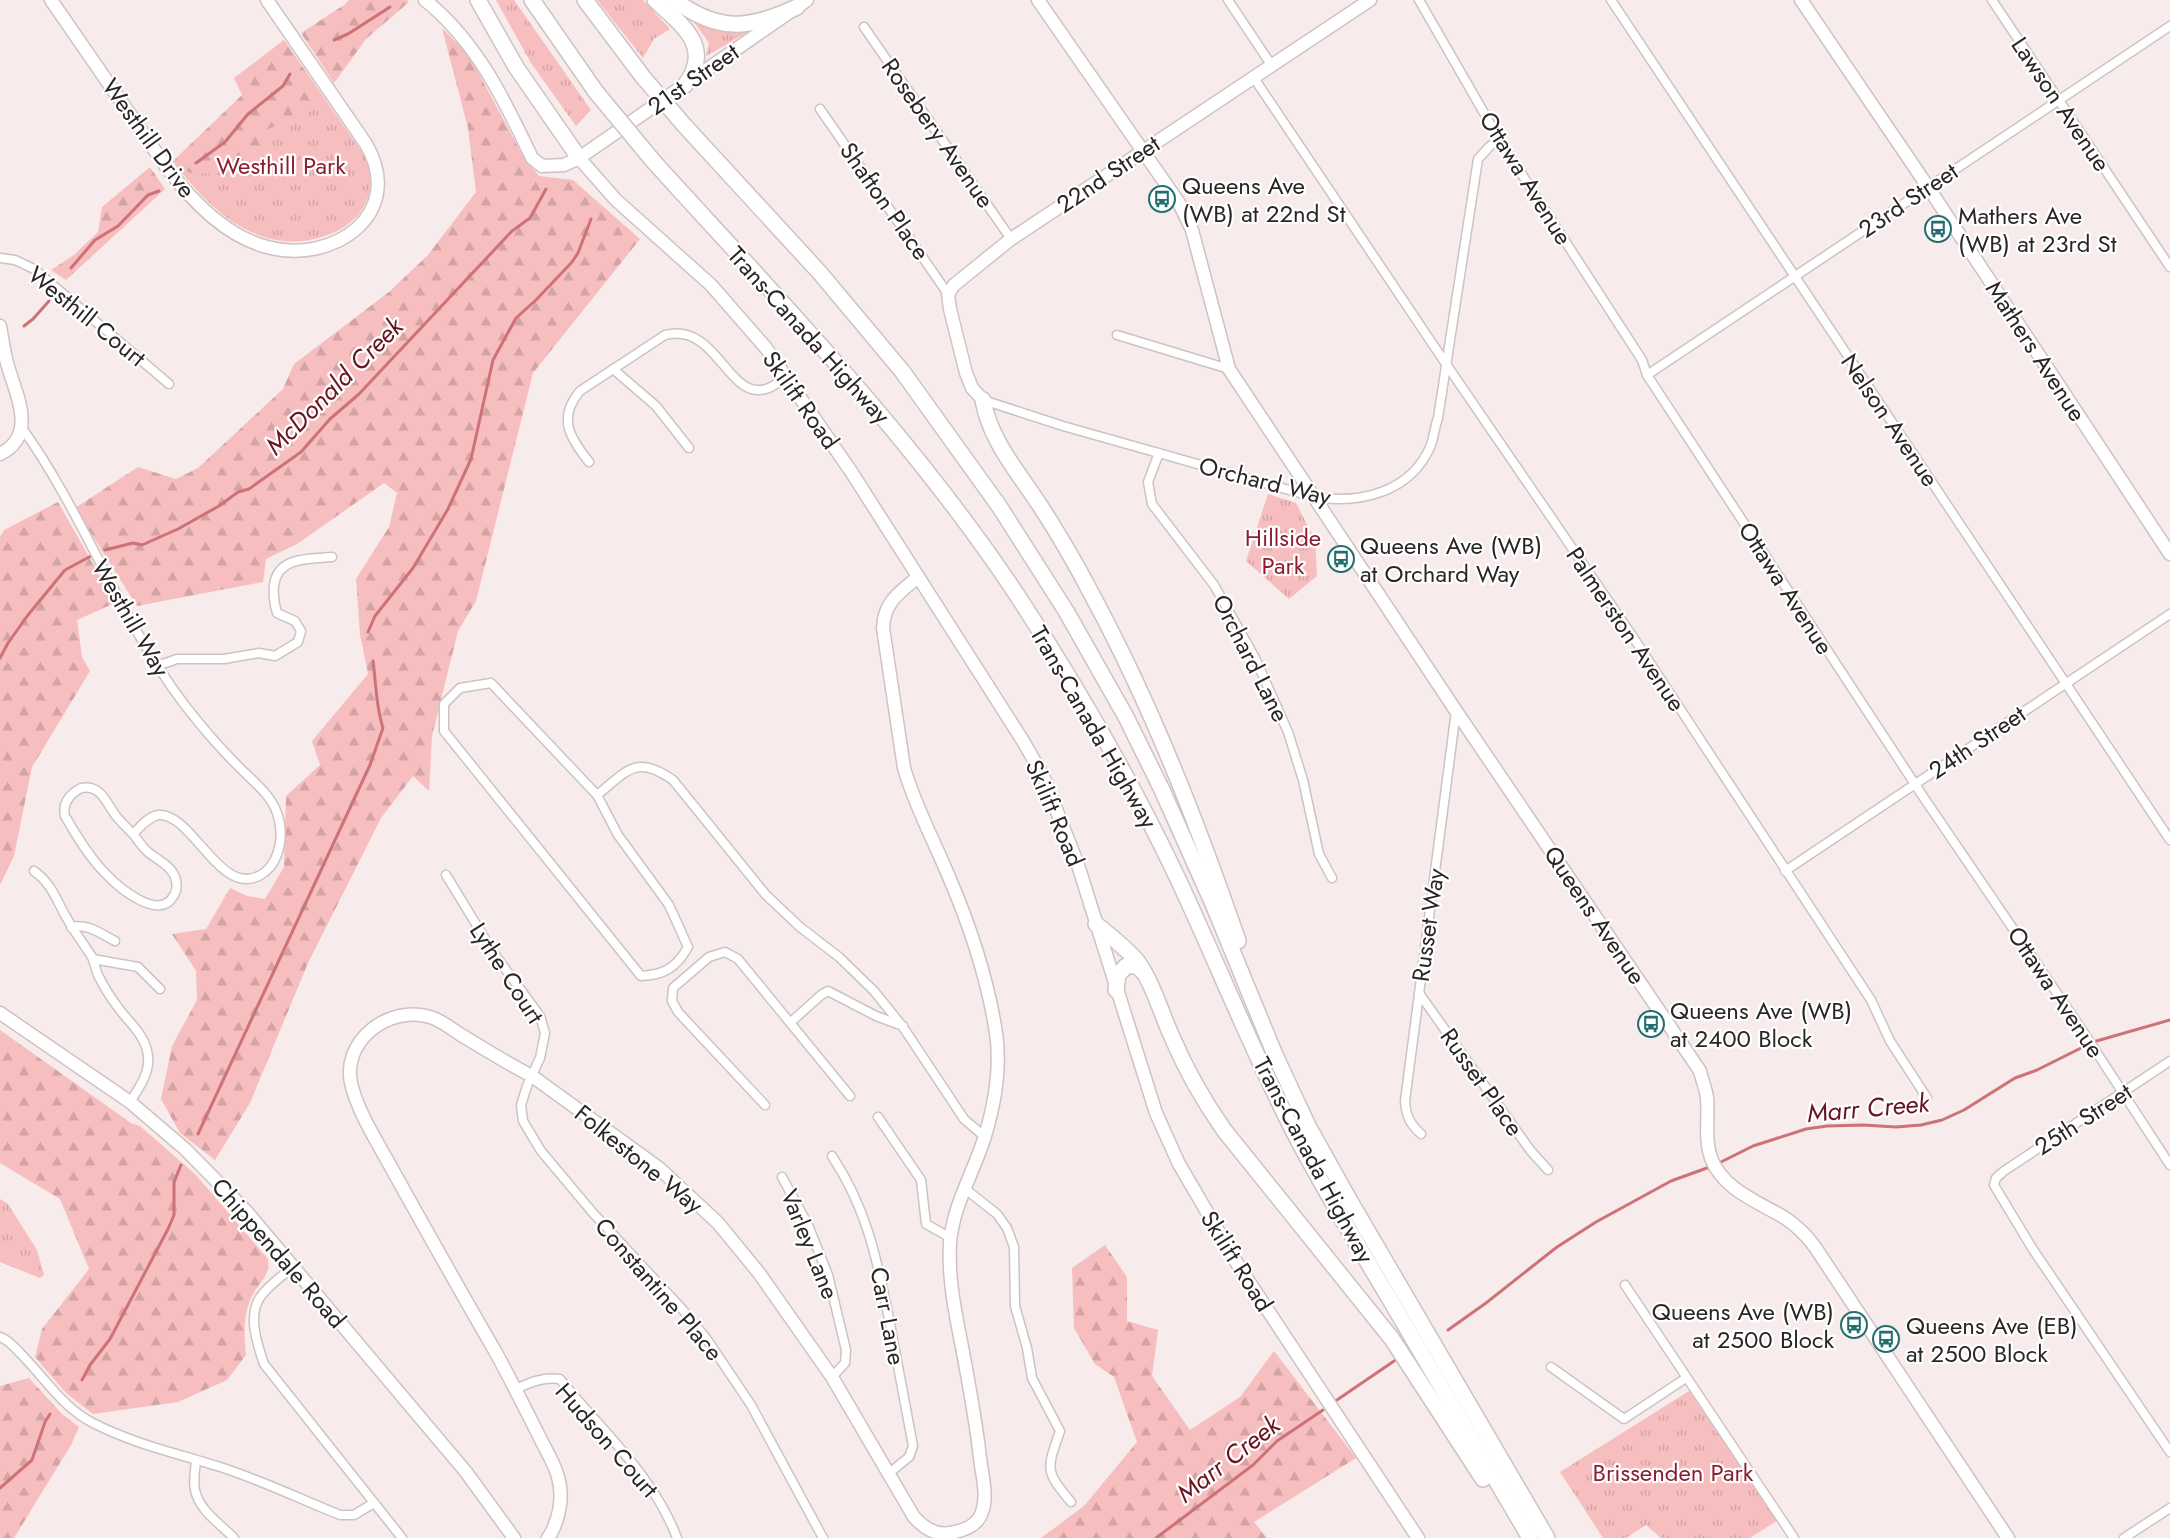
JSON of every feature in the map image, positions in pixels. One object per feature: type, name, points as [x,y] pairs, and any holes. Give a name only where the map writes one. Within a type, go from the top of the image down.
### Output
[{"type":"highway","points":[[478,0],[516,67],[579,158]]},
{"type":"highway","name":"Trans-Canada Highway","points":[[532,0],[597,92],[654,162],[833,359],[893,429],[987,552],[1038,627],[1101,732],[1149,821],[1260,1061],[1314,1170],[1530,1538]]},
{"type":"highway","name":"Trans-Canada Highway","points":[[585,0],[684,125],[875,337],[977,473],[1045,576],[1106,681],[1162,790],[1209,895],[1275,1055],[1308,1126],[1547,1538]]},
{"type":"highway","points":[[655,0],[694,41],[698,61],[685,85]]},
{"type":"highway","points":[[674,0],[709,21],[725,24],[754,23],[782,14],[802,3]]},
{"type":"highway","points":[[983,400],[986,417],[994,438],[1069,554],[1110,629],[1147,706],[1207,851],[1275,1055]]},
{"type":"highway","points":[[1096,924],[1129,952],[1144,974],[1182,1061],[1208,1106],[1260,1178],[1392,1339],[1521,1538]]},
{"type":"highway","points":[[1116,990],[1118,975],[1126,966],[1137,966],[1144,974]]},
{"type":"street","name":"Westhill Drive","points":[[51,0],[167,168],[203,209],[238,235],[258,245],[279,249],[308,250],[340,240],[363,223],[377,197],[378,173],[373,156],[366,144],[267,0]]},
{"type":"street","points":[[426,0],[466,40],[489,73],[514,117],[532,158],[542,166],[552,166],[564,165],[579,158]]},
{"type":"street","name":"Queens Avenue","points":[[1038,0],[1179,203],[1192,230],[1229,369],[1456,711],[1700,1071],[1707,1095],[1707,1139],[1711,1158],[1717,1168],[1736,1189],[1752,1201],[1786,1219],[1805,1234],[2008,1538]]},
{"type":"street","points":[[1228,0],[1272,66]]},
{"type":"street","name":"22nd Street","points":[[948,294],[954,285],[1011,239],[1370,0]]},
{"type":"street","name":"Ottawa Avenue","points":[[1419,0],[1499,139],[1642,360],[1647,375],[1915,784],[2170,1166]]},
{"type":"street","name":"Nelson Avenue","points":[[1611,0],[2170,840]]},
{"type":"street","name":"Mathers Avenue","points":[[1801,0],[1928,187],[2170,554]]},
{"type":"street","name":"Lawson Avenue","points":[[1992,0],[2170,267]]},
{"type":"street","name":"21st Street","points":[[579,158],[802,3]]},
{"type":"street","name":"23rd Street","points":[[1647,375],[2170,26]]},
{"type":"street","name":"Rosebery Avenue","points":[[864,27],[1011,239]]},
{"type":"street","name":"Palmerston Avenue","points":[[1254,78],[1633,637],[1871,1000],[1890,1041],[1928,1098]]},
{"type":"street","name":"Shafton Place","points":[[820,109],[948,294]]},
{"type":"street","name":"Orchard Way","points":[[983,400],[1314,497],[1336,501],[1368,497],[1392,489],[1411,474],[1431,444],[1438,418],[1478,159],[1499,139]]},
{"type":"street","name":"Skilift Road","points":[[579,158],[616,200],[691,266],[726,301],[766,348],[852,473],[1018,732],[1043,776],[1078,865],[1156,1113],[1179,1164],[1238,1265],[1418,1538]]},
{"type":"street","name":"Westhill Court","points":[[0,258],[15,260],[34,269],[169,384]]},
{"type":"street","points":[[948,294],[966,373],[972,388],[983,400]]},
{"type":"street","points":[[0,326],[7,362],[22,411],[22,429],[14,445],[0,454]]},
{"type":"street","points":[[590,462],[571,436],[568,422],[570,408],[580,391],[658,339],[679,333],[698,338],[738,381],[749,387],[768,389],[786,376]]},
{"type":"street","points":[[1117,335],[1229,369]]},
{"type":"street","points":[[612,369],[656,406],[689,448]]},
{"type":"street","name":"Westhill Way","points":[[22,429],[51,471],[157,666],[204,729],[272,802],[278,813],[281,837],[275,860],[265,871],[252,878],[237,878],[171,817],[165,815],[153,817],[133,834]]},
{"type":"street","name":"Orchard Lane","points":[[1159,453],[1148,482],[1152,504],[1214,585],[1255,658],[1288,732],[1303,780],[1319,854],[1332,878]]},
{"type":"street","points":[[157,666],[177,659],[224,659],[258,653],[275,656],[291,647],[297,642],[301,631],[296,621],[278,613],[274,602],[276,577],[281,567],[292,562],[332,557]]},
{"type":"street","name":"Folkestone Way","points":[[548,1538],[559,1510],[561,1493],[558,1476],[516,1389],[362,1113],[351,1086],[351,1065],[358,1046],[372,1028],[390,1018],[411,1013],[432,1017],[532,1076],[658,1168],[718,1223],[759,1272],[832,1377],[914,1517],[923,1527],[945,1534],[956,1532],[975,1523],[982,1513],[984,1495],[976,1419],[952,1294],[949,1258],[951,1238],[964,1188],[985,1137],[997,1081],[997,1035],[990,998],[976,950],[951,880],[910,788],[904,768],[883,616],[889,603],[918,578]]},
{"type":"street","name":"24th Street","points":[[1785,871],[2170,614]]},
{"type":"street","points":[[491,683],[597,795],[618,835],[669,905],[688,948],[680,961],[658,975],[641,976],[444,730],[444,704],[459,688],[491,683]]},
{"type":"street","name":"Russet Way","points":[[1421,1134],[1411,1125],[1406,1113],[1405,1101],[1456,711]]},
{"type":"street","points":[[597,795],[625,772],[638,766],[658,770],[672,780],[766,895],[800,927],[839,957],[874,991],[903,1027],[964,1119],[985,1137]]},
{"type":"street","points":[[81,788],[95,789],[103,795],[115,814],[133,834],[146,851],[173,873],[176,892],[171,900],[163,905],[146,904],[105,874],[65,816],[64,810],[68,799],[81,788]]},
{"type":"street","points":[[34,871],[45,879],[71,927],[93,959],[97,974],[109,994],[134,1025],[145,1044],[148,1066],[130,1102]]},
{"type":"street","name":"Lythe Court","points":[[446,875],[493,952],[540,1016],[545,1033],[540,1058],[532,1076]]},
{"type":"street","points":[[71,927],[92,928],[115,941]]},
{"type":"street","points":[[765,1105],[678,1012],[672,1001],[673,988],[709,957],[725,952],[738,959],[850,1096]]},
{"type":"street","points":[[93,959],[138,967],[160,989]]},
{"type":"street","points":[[791,1022],[828,991],[903,1027]]},
{"type":"street","name":"Russet Place","points":[[1419,993],[1530,1150],[1548,1170]]},
{"type":"street","name":"Chippendale Road","points":[[0,1013],[130,1102],[246,1211],[466,1472],[514,1538]]},
{"type":"street","name":"25th Street","points":[[2170,1061],[1996,1178],[1994,1185],[2032,1248],[2170,1452]]},
{"type":"street","name":"Constantine Place","points":[[532,1076],[521,1105],[523,1121],[541,1150],[621,1244],[682,1308],[706,1338],[751,1405],[823,1538]]},
{"type":"street","points":[[878,1117],[921,1180],[926,1224],[951,1238]]},
{"type":"street","name":"Carr Lane","points":[[832,1156],[849,1181],[868,1228],[878,1266],[914,1446],[909,1457],[888,1473]]},
{"type":"street","name":"Varley Lane","points":[[782,1177],[808,1226],[828,1275],[846,1350],[844,1363],[832,1377]]},
{"type":"street","points":[[964,1188],[997,1214],[1007,1228],[1014,1247],[1015,1306],[1028,1348],[1032,1378],[1060,1431],[1049,1463],[1053,1481],[1071,1502]]},
{"type":"street","points":[[293,1267],[261,1296],[256,1312],[254,1329],[264,1364],[402,1538]]},
{"type":"street","points":[[1626,1285],[1794,1538]]},
{"type":"street","points":[[0,1337],[7,1339],[34,1366],[62,1400],[90,1422],[120,1436],[218,1466],[340,1515],[354,1515],[374,1503]]},
{"type":"street","points":[[1551,1367],[1624,1419],[1686,1378]]},
{"type":"street","name":"Hudson Court","points":[[516,1389],[532,1381],[560,1379],[628,1458],[668,1513],[678,1538]]},
{"type":"street","points":[[196,1461],[195,1488],[199,1500],[208,1513],[234,1538]]},
{"type":"street","points":[[2124,1538],[2170,1508]]},
{"type":"green space","points":[[349,0],[407,0],[409,2],[366,39],[334,83],[301,33]]},
{"type":"green space","points":[[496,0],[514,0],[591,110],[576,126],[531,63]]},
{"type":"green space","points":[[597,0],[643,0],[670,29],[654,39],[643,58]]},
{"type":"green space","points":[[694,22],[748,32],[706,56],[709,43]]},
{"type":"green space","points":[[442,28],[469,55],[524,158],[539,176],[573,180],[640,239],[533,373],[476,601],[458,631],[432,736],[429,791],[413,776],[381,818],[308,963],[250,1103],[215,1160],[180,1133],[161,1099],[172,1046],[197,1000],[196,971],[172,934],[206,929],[230,888],[247,896],[265,899],[284,867],[286,796],[320,765],[312,741],[368,674],[360,634],[356,579],[389,527],[397,493],[384,483],[297,544],[266,559],[263,582],[137,606],[75,508],[138,467],[176,479],[198,468],[283,389],[294,364],[389,292],[428,255],[476,192],[468,128]]},
{"type":"green space","name":"Westhill Park","points":[[284,40],[362,152],[370,175],[369,195],[360,212],[346,226],[328,235],[307,240],[285,241],[250,232],[225,216],[202,196],[173,162],[175,159],[188,171],[238,106]]},
{"type":"green space","points":[[284,40],[328,104],[266,130],[261,136],[263,156],[260,171],[249,178],[230,182],[215,174],[198,175],[188,172],[175,159],[242,95],[234,78]]},
{"type":"green space","points":[[150,167],[165,189],[66,280],[51,270],[74,255],[98,232],[102,207]]},
{"type":"green space","name":"Hillside Park","points":[[1268,494],[1296,503],[1315,540],[1317,576],[1289,599],[1246,561]]},
{"type":"green space","points":[[58,502],[115,603],[77,620],[82,657],[90,671],[32,767],[14,856],[0,885],[0,537],[4,530]]},
{"type":"green space","points":[[0,1030],[131,1123],[140,1126],[196,1175],[268,1259],[266,1275],[251,1298],[245,1319],[246,1355],[227,1380],[178,1402],[93,1414],[66,1393],[35,1357],[42,1329],[89,1269],[60,1199],[0,1163]]},
{"type":"green space","points":[[0,1199],[8,1204],[37,1250],[44,1275],[40,1278],[0,1262]]},
{"type":"green space","points":[[1105,1245],[1127,1277],[1127,1321],[1158,1330],[1152,1376],[1190,1430],[1240,1397],[1274,1351],[1356,1458],[1254,1522],[1267,1538],[1041,1538],[1084,1506],[1137,1442],[1114,1377],[1095,1364],[1074,1328],[1072,1268]]},
{"type":"green space","points":[[29,1378],[62,1414],[79,1427],[71,1445],[14,1538],[0,1538],[0,1386]]},
{"type":"green space","name":"Brissenden Park","points":[[1689,1391],[1778,1520],[1750,1538],[1661,1538],[1646,1525],[1626,1538],[1603,1538],[1560,1472]]},
{"type":"waterway","points":[[334,40],[348,34],[390,7]]},
{"type":"waterway","points":[[196,163],[225,142],[248,114],[283,86],[290,74]]},
{"type":"waterway","name":"McDonald Creek","points":[[105,550],[133,543],[142,545],[178,529],[219,506],[238,492],[249,489],[301,452],[330,419],[359,394],[512,231],[530,218],[546,189]]},
{"type":"waterway","points":[[71,268],[95,240],[118,226],[148,195],[159,191]]},
{"type":"waterway","points":[[368,632],[375,616],[413,568],[448,509],[471,459],[493,360],[516,318],[572,262],[578,253],[591,219]]},
{"type":"waterway","points":[[24,326],[49,301]]},
{"type":"waterway","name":"McDonald Creek","points":[[0,658],[28,615],[65,570],[91,556]]},
{"type":"waterway","points":[[198,1134],[370,765],[383,728],[373,661]]},
{"type":"waterway","name":"Marr Creek","points":[[2093,1042],[2170,1020]]},
{"type":"waterway","name":"Marr Creek","points":[[1719,1163],[1753,1146],[1806,1129],[1863,1125],[1896,1127],[1942,1120],[1964,1110],[2015,1078],[2037,1070],[2083,1047]]},
{"type":"waterway","points":[[82,1380],[90,1365],[110,1339],[168,1229],[174,1215],[174,1182],[181,1165]]},
{"type":"waterway","name":"Marr Creek","points":[[1448,1330],[1557,1247],[1596,1222],[1671,1181],[1707,1168]]},
{"type":"waterway","name":"Marr Creek","points":[[1334,1402],[1397,1359]]},
{"type":"waterway","name":"Marr Creek","points":[[1156,1538],[1253,1465],[1277,1441],[1323,1410]]},
{"type":"waterway","points":[[0,1488],[32,1460],[50,1414]]},
{"type":"place","name":"Queens Ave (WB) at 22nd St","points":[[1162,199]]},
{"type":"place","name":"Mathers Ave (WB) at 23rd St","points":[[1938,229]]},
{"type":"place","name":"Queens Ave (WB) at Orchard Way","points":[[1341,559]]},
{"type":"place","name":"Queens Ave (WB) at 2400 Block","points":[[1651,1024]]},
{"type":"place","name":"Queens Ave (WB) at 2500 Block","points":[[1854,1325]]},
{"type":"place","name":"Queens Ave (EB) at 2500 Block","points":[[1886,1339]]}]
